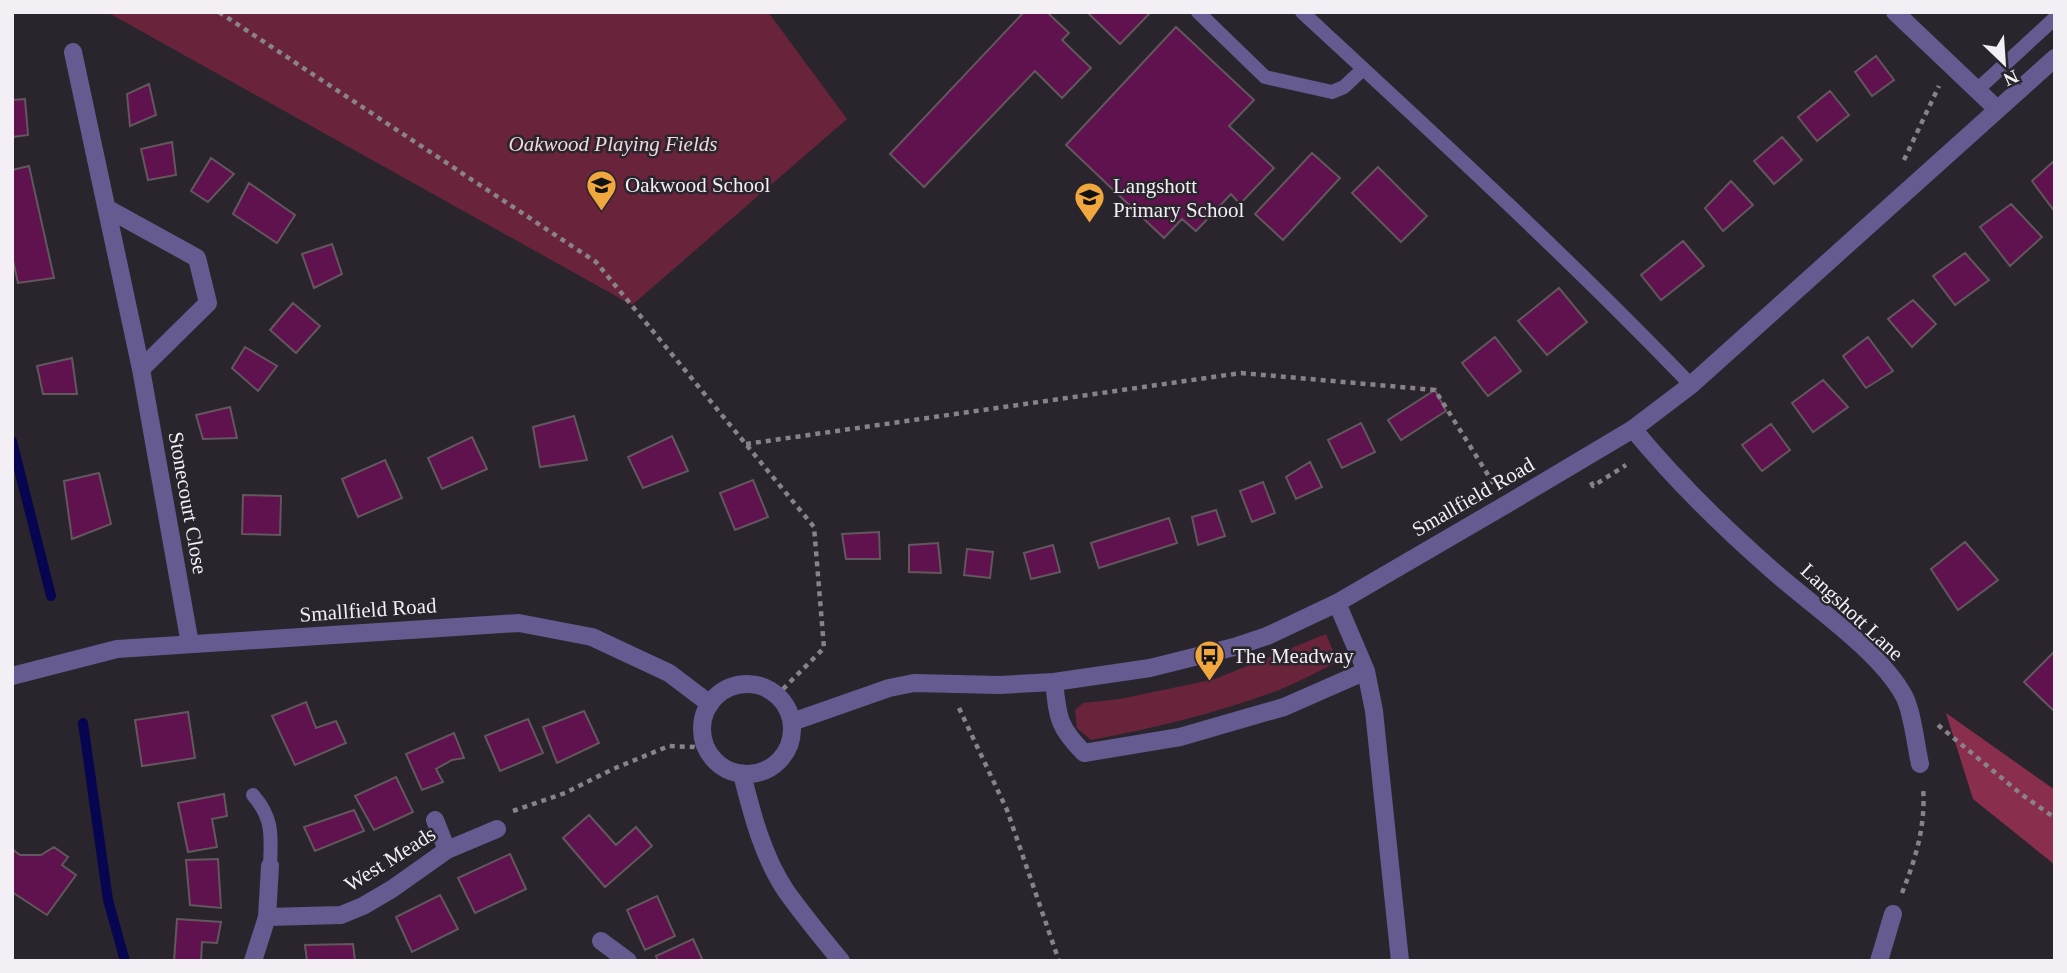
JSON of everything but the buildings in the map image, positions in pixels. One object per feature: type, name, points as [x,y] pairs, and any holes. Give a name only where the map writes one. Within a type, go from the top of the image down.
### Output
[{"type":"street","points":[[1895,12],[1997,109]]},
{"type":"street","name":"Stonecourt Close","points":[[73,52],[141,369],[190,644]]},
{"type":"street","name":"Smallfield Road","points":[[792,722],[888,688],[914,683],[1000,685],[1054,682],[1150,668],[1267,636],[1337,603],[1633,429],[1691,385],[2055,58]]},
{"type":"street","points":[[108,209],[197,258],[208,303],[141,369]]},
{"type":"street","name":"Langshott Lane","points":[[1633,429],[1692,494],[1771,569],[1883,667],[1905,697],[1920,764]]},
{"type":"street","points":[[1337,603],[1366,671],[1374,711],[1400,961]]},
{"type":"street","name":"Smallfield Road","points":[[12,676],[117,649],[519,623],[592,636],[668,673],[710,704]]},
{"type":"street","points":[[1054,682],[1058,717],[1067,736],[1084,753],[1180,737],[1271,711],[1366,671]]},
{"type":"street","points":[[749,684],[764,687],[777,695],[787,707],[792,722],[792,738],[785,754],[774,766],[758,773],[742,774],[728,770],[708,751],[704,739],[703,727],[710,704],[721,693],[734,686],[749,684]]},
{"type":"street","points":[[742,774],[756,824],[785,890],[841,961]]},
{"type":"street","points":[[435,820],[447,850]]},
{"type":"street","name":"West Meads","points":[[267,918],[341,915],[392,889],[447,850],[497,829]]},
{"type":"street","points":[[253,961],[267,918],[270,866]]},
{"type":"street","points":[[1880,960],[1894,914]]},
{"type":"street","points":[[601,941],[628,961]]},
{"type":"lane","points":[[1198,12],[1265,77],[1332,92],[1344,87],[1363,69]]},
{"type":"lane","points":[[1302,12],[1633,324],[1691,385]]},
{"type":"lane","points":[[1977,90],[2055,18]]},
{"type":"lane","points":[[253,795],[265,808],[270,824],[270,866]]},
{"type":"path","points":[[219,12],[596,262],[814,527],[824,648],[777,695]]},
{"type":"path","points":[[746,444],[1241,373],[1255,374],[1435,390],[1507,505]]},
{"type":"path","points":[[1593,486],[1634,460]]},
{"type":"path","points":[[941,683],[961,711],[1007,810],[1059,961]]},
{"type":"path","points":[[1937,723],[2021,794],[2055,818]]},
{"type":"path","points":[[497,829],[494,818],[565,793],[613,769],[669,746],[694,747],[708,751]]},
{"type":"path","points":[[1894,914],[1917,854],[1925,807],[1920,764]]},
{"type":"green space","name":"Oakwood Playing Fields","points":[[107,12],[768,12],[847,119],[632,305]]},
{"type":"green space","points":[[1326,634],[1338,662],[1279,690],[1186,719],[1091,740],[1077,728],[1075,710],[1083,703],[1120,699],[1215,679]]},
{"type":"shaded area","points":[[1946,713],[2055,790],[2055,865],[1973,799]]},
{"type":"waterway","points":[[12,441],[51,596]]},
{"type":"waterway","points":[[83,723],[108,900],[125,961]]},
{"type":"place","name":"Oakwood School","points":[[602,212]]},
{"type":"place","name":"Langshott Primary School","points":[[1090,225]]},
{"type":"place","name":"The Meadway","points":[[1210,683]]}]
